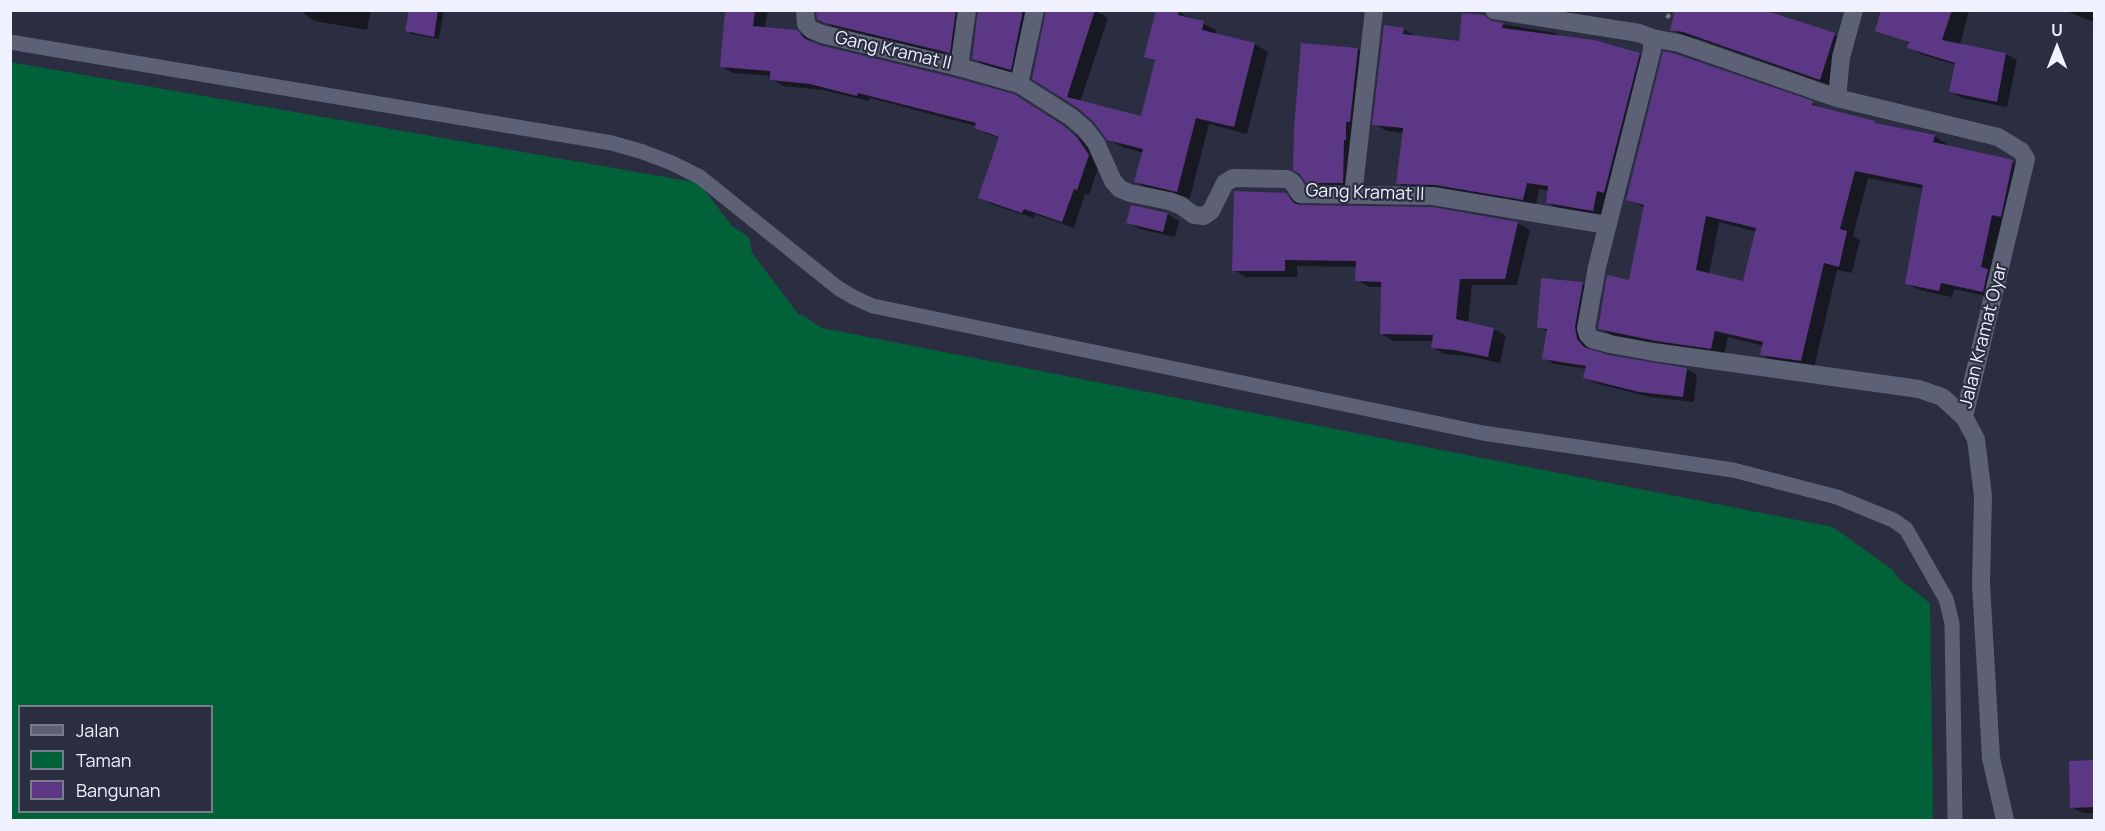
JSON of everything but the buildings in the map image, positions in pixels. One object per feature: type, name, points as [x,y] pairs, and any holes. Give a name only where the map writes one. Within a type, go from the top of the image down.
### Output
[{"type":"street","name":"Gang Kramat II","points":[[806,10],[806,24],[812,30],[1019,84],[1071,117],[1085,129],[1096,143],[1113,182],[1120,189],[1169,201],[1194,215],[1204,216],[1211,211],[1225,183],[1233,178],[1287,179],[1293,183],[1300,194],[1433,196],[1607,225]]},
{"type":"street","points":[[959,67],[968,10]]},
{"type":"street","points":[[1019,84],[1035,10]]},
{"type":"street","points":[[1353,195],[1374,10]]},
{"type":"street","points":[[1494,10],[1639,33],[1680,43],[1837,98],[1841,57],[1854,10]]},
{"type":"street","points":[[1653,38],[1653,50],[1607,225],[1588,310],[1586,328],[1588,335],[1592,339],[1643,350],[1919,389],[1942,398],[1964,417]]},
{"type":"street","name":"Jalan Kramat Oyar","points":[[1837,98],[1998,137],[2021,151],[2026,159],[1964,417],[1976,439],[1983,496],[1981,584],[1991,758],[2005,820]]},
{"type":"lane","points":[[10,42],[612,143],[672,163],[700,177],[838,288],[873,306],[1483,432],[1733,470],[1837,497],[1893,520],[1906,529],[1946,599],[1952,623],[1955,820]]},
{"type":"green space","points":[[10,62],[699,183],[732,226],[749,237],[752,253],[799,315],[822,328],[1833,527],[1893,570],[1898,578],[1930,603],[1933,820],[11,820]]}]
